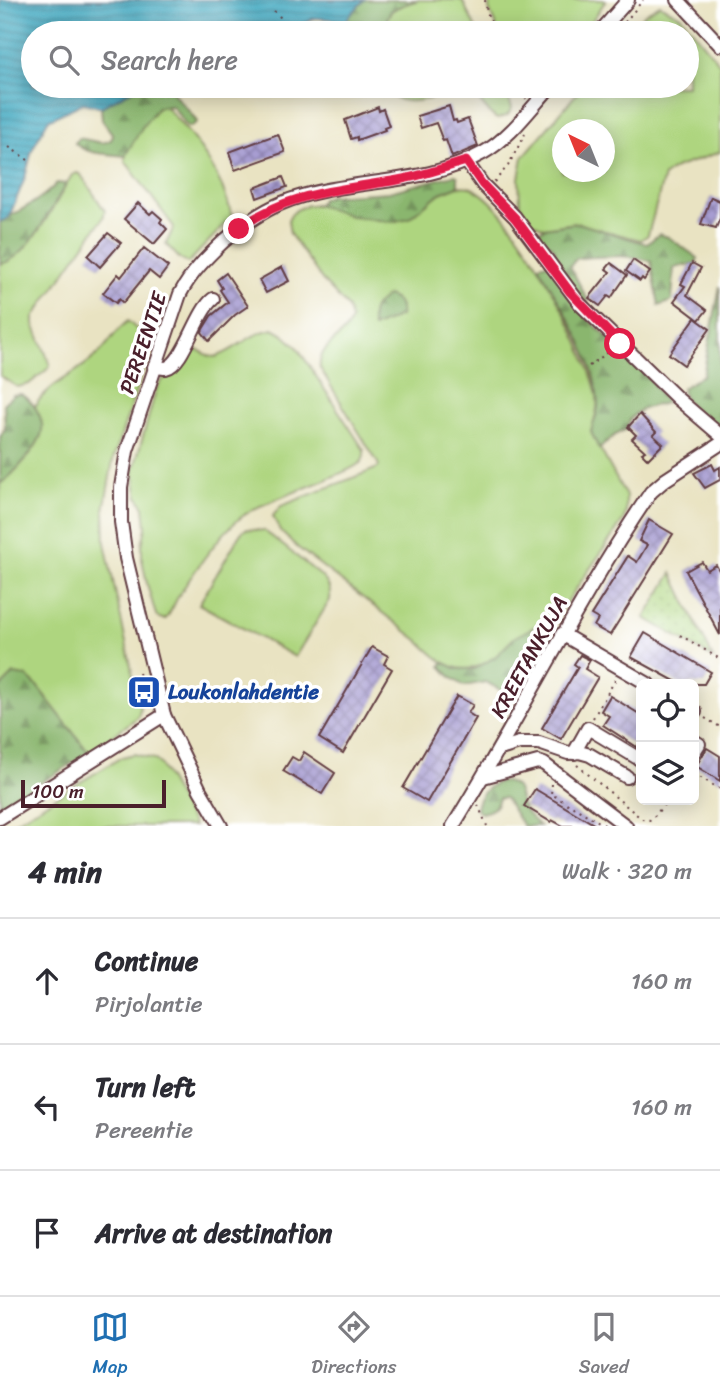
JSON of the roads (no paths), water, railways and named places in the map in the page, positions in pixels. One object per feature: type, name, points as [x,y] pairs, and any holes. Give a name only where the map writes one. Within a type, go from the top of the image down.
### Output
[{"type":"street","points":[[610,21],[628,0]]},
{"type":"street","points":[[678,0],[698,21]]},
{"type":"street","points":[[699,22],[720,45]]},
{"type":"street","name":"PEREENTIE","points":[[221,826],[194,780],[164,715],[126,558],[120,503],[127,451],[176,304],[187,281],[215,250],[261,213],[306,195],[412,177],[466,161],[495,145],[540,98]]},
{"type":"street","points":[[466,161],[482,184],[515,218],[575,299],[678,399],[720,435]]},
{"type":"street","points":[[154,367],[166,368],[174,362],[202,311],[213,299]]},
{"type":"street","name":"KREETANKUJA","points":[[453,826],[500,749],[562,634],[651,492],[664,480],[720,444]]},
{"type":"street","points":[[562,634],[640,679]]},
{"type":"street","points":[[0,818],[164,715]]},
{"type":"street","points":[[571,753],[588,728],[636,757]]},
{"type":"street","points":[[500,749],[530,742],[549,745],[571,753],[590,755],[627,777]]},
{"type":"street","points":[[483,777],[538,762],[552,769],[626,826]]},
{"type":"water","points":[[0,0],[364,0],[346,20],[21,21],[21,98],[118,98],[101,107],[83,103],[48,120],[32,150],[25,178],[9,217],[0,222]]},
{"type":"place","name":"Loukonlahdentie","points":[[144,692]]}]
